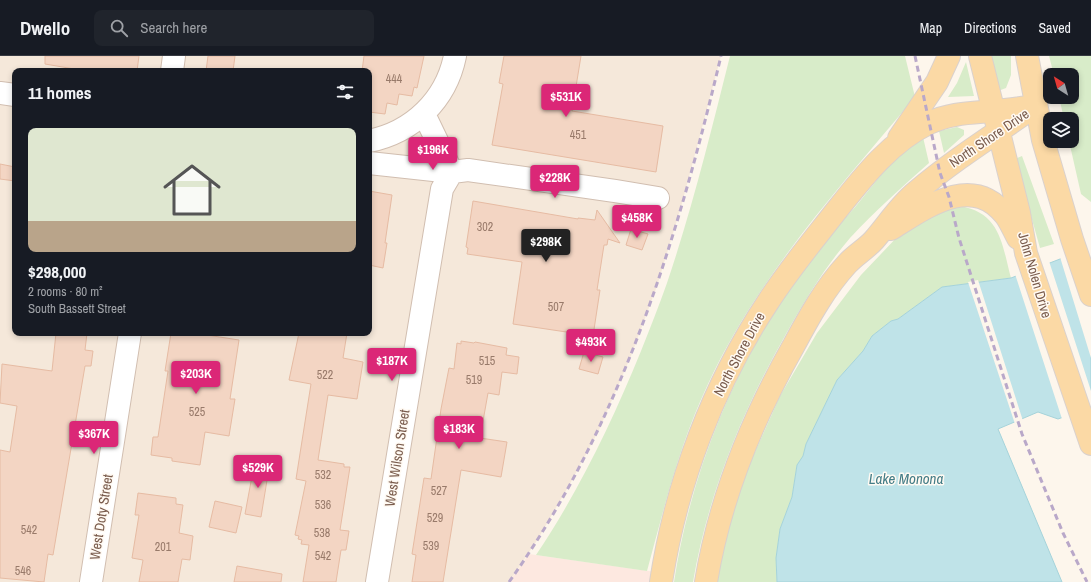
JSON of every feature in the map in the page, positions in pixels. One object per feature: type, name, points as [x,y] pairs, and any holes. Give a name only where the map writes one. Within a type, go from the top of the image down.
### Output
[{"type":"main road","points":[[896,144],[938,82],[949,56]]},
{"type":"main road","name":"John Nolen Drive","points":[[980,56],[995,122],[1019,213],[1026,253],[1091,444]]},
{"type":"main road","points":[[1027,56],[1043,140],[1072,239],[1091,295]]},
{"type":"main road","name":"North Shore Drive","points":[[706,582],[713,541],[722,508],[745,444],[784,363],[816,305],[847,263],[873,240],[896,211],[915,193],[970,149],[995,122],[1036,106]]},
{"type":"main road","name":"North Shore Drive","points":[[662,582],[672,526],[691,460],[714,402],[742,347],[767,303],[784,277],[843,203],[896,144],[929,123],[946,116],[960,113],[995,122]]},
{"type":"main road","points":[[873,240],[935,202],[949,197],[970,196],[988,200],[997,207],[1006,217],[1026,253]]},
{"type":"street","points":[[172,68],[174,56]]},
{"type":"street","points":[[372,140],[396,132],[424,114],[446,83],[455,56]]},
{"type":"street","points":[[0,93],[12,95]]},
{"type":"street","points":[[424,114],[452,172]]},
{"type":"street","points":[[372,163],[452,172],[468,170],[615,190],[658,198]]},
{"type":"street","name":"West Wilson Street","points":[[377,582],[440,196],[442,189],[452,172]]},
{"type":"street","name":"West Doty Street","points":[[91,582],[130,336]]},
{"type":"shaded area","points":[[0,56],[721,56],[681,207],[657,286],[631,356],[599,430],[571,482],[538,539],[509,582],[0,582]]},
{"type":"shaded area","points":[[529,554],[663,573],[661,582],[509,582]]},
{"type":"green space","points":[[730,56],[905,56],[915,97],[829,199],[802,234],[775,270],[728,344],[708,384],[689,429],[673,476],[647,571],[536,555],[552,531],[594,456],[641,351],[667,283],[685,227]]},
{"type":"green space","points":[[990,56],[1011,56],[1011,75],[1006,88],[998,91]]},
{"type":"green space","points":[[1049,56],[1091,56],[1091,202],[1081,194],[1071,148],[1079,148],[1079,112],[1062,112],[1061,104],[1079,104],[1079,68],[1052,68]]},
{"type":"green space","points":[[966,62],[974,96],[948,97],[957,83]]},
{"type":"green space","points":[[957,127],[964,130],[964,135],[944,153],[939,131]]},
{"type":"green space","points":[[923,137],[929,163],[850,238],[832,260],[816,284],[786,334],[741,423],[717,485],[699,549],[693,582],[674,582],[692,500],[704,459],[719,419],[756,343],[778,306],[802,271],[822,246],[887,168],[904,151]]},
{"type":"green space","points":[[1022,156],[1054,244],[1040,248],[1015,159]]},
{"type":"green space","points":[[960,206],[974,210],[992,223],[998,232],[1002,243],[1011,278],[942,287],[898,319],[891,321],[872,336],[863,351],[837,380],[806,444],[803,456],[797,465],[792,497],[780,529],[776,558],[777,582],[716,582],[728,528],[750,463],[780,396],[817,333],[861,275],[900,234],[932,212]]},
{"type":"water","name":"Lake Monona","points":[[1091,247],[1091,407],[1058,419],[1038,412],[998,429],[1062,582],[777,582],[776,558],[780,529],[792,497],[797,465],[803,456],[806,444],[837,380],[863,351],[872,336],[891,321],[898,319],[942,287],[1011,278]]},
{"type":"pier","points":[[1091,245],[1091,358],[1060,257]]},
{"type":"pier","points":[[1049,261],[1091,391],[1091,409],[1062,419],[1015,274]]},
{"type":"pier","points":[[978,280],[1023,421],[1015,424],[968,282]]},
{"type":"building","points":[[45,56],[139,56],[137,68],[68,68],[45,64]]},
{"type":"building","points":[[208,56],[235,56],[233,68],[206,68]]},
{"type":"building","points":[[364,56],[424,56],[417,88],[414,87],[412,96],[399,94],[397,105],[387,103],[385,114],[372,112],[372,68],[362,68]]},
{"type":"building","points":[[504,56],[581,56],[572,111],[663,126],[656,172],[492,145],[503,84],[499,83]]},
{"type":"building","points":[[0,164],[12,166],[12,181],[0,179]]},
{"type":"building","points":[[372,192],[392,195],[383,268],[372,266]]},
{"type":"building","points":[[473,201],[578,219],[595,220],[597,210],[620,243],[608,239],[607,245],[604,245],[597,290],[600,290],[593,336],[513,324],[522,262],[467,254],[468,248],[466,247]]},
{"type":"building","points":[[631,229],[648,234],[642,250],[626,245]]},
{"type":"building","points":[[56,336],[87,336],[85,350],[93,351],[91,366],[85,366],[53,555],[48,554],[44,582],[0,578],[0,450],[10,452],[17,406],[0,403],[2,364],[52,371]]},
{"type":"building","points":[[171,336],[213,336],[239,340],[230,399],[235,399],[229,436],[205,432],[200,465],[172,461],[172,458],[151,455],[153,437],[158,437],[168,371],[165,371]]},
{"type":"building","points":[[298,336],[347,336],[343,358],[363,362],[357,399],[328,395],[318,460],[344,464],[344,467],[350,467],[340,530],[349,531],[346,550],[341,550],[336,582],[303,582],[309,545],[301,544],[302,540],[298,539],[299,536],[295,535],[306,481],[296,479],[311,384],[289,380]]},
{"type":"building","points":[[461,341],[507,348],[506,355],[519,357],[517,374],[502,372],[499,395],[488,393],[480,438],[507,442],[501,477],[461,470],[443,582],[412,582],[416,555],[412,554],[424,478],[431,479],[441,409],[449,368],[454,369],[457,343],[461,344]]},
{"type":"building","points":[[584,352],[603,357],[598,374],[579,369]]},
{"type":"building","points":[[255,460],[270,462],[261,517],[245,514]]},
{"type":"building","points":[[138,493],[176,498],[176,504],[183,505],[179,533],[193,536],[190,560],[182,559],[178,582],[139,582],[143,560],[132,558],[139,515],[135,515]]},
{"type":"building","points":[[215,501],[242,507],[236,533],[209,527]]},
{"type":"building","points":[[237,566],[282,574],[281,582],[234,582]]},
{"type":"railway","points":[[509,582],[548,522],[583,460],[614,395],[640,330],[664,262],[685,194],[721,56]]},
{"type":"railway","points":[[915,56],[940,173],[949,197],[959,238],[1022,434],[1063,533],[1087,582]]}]
